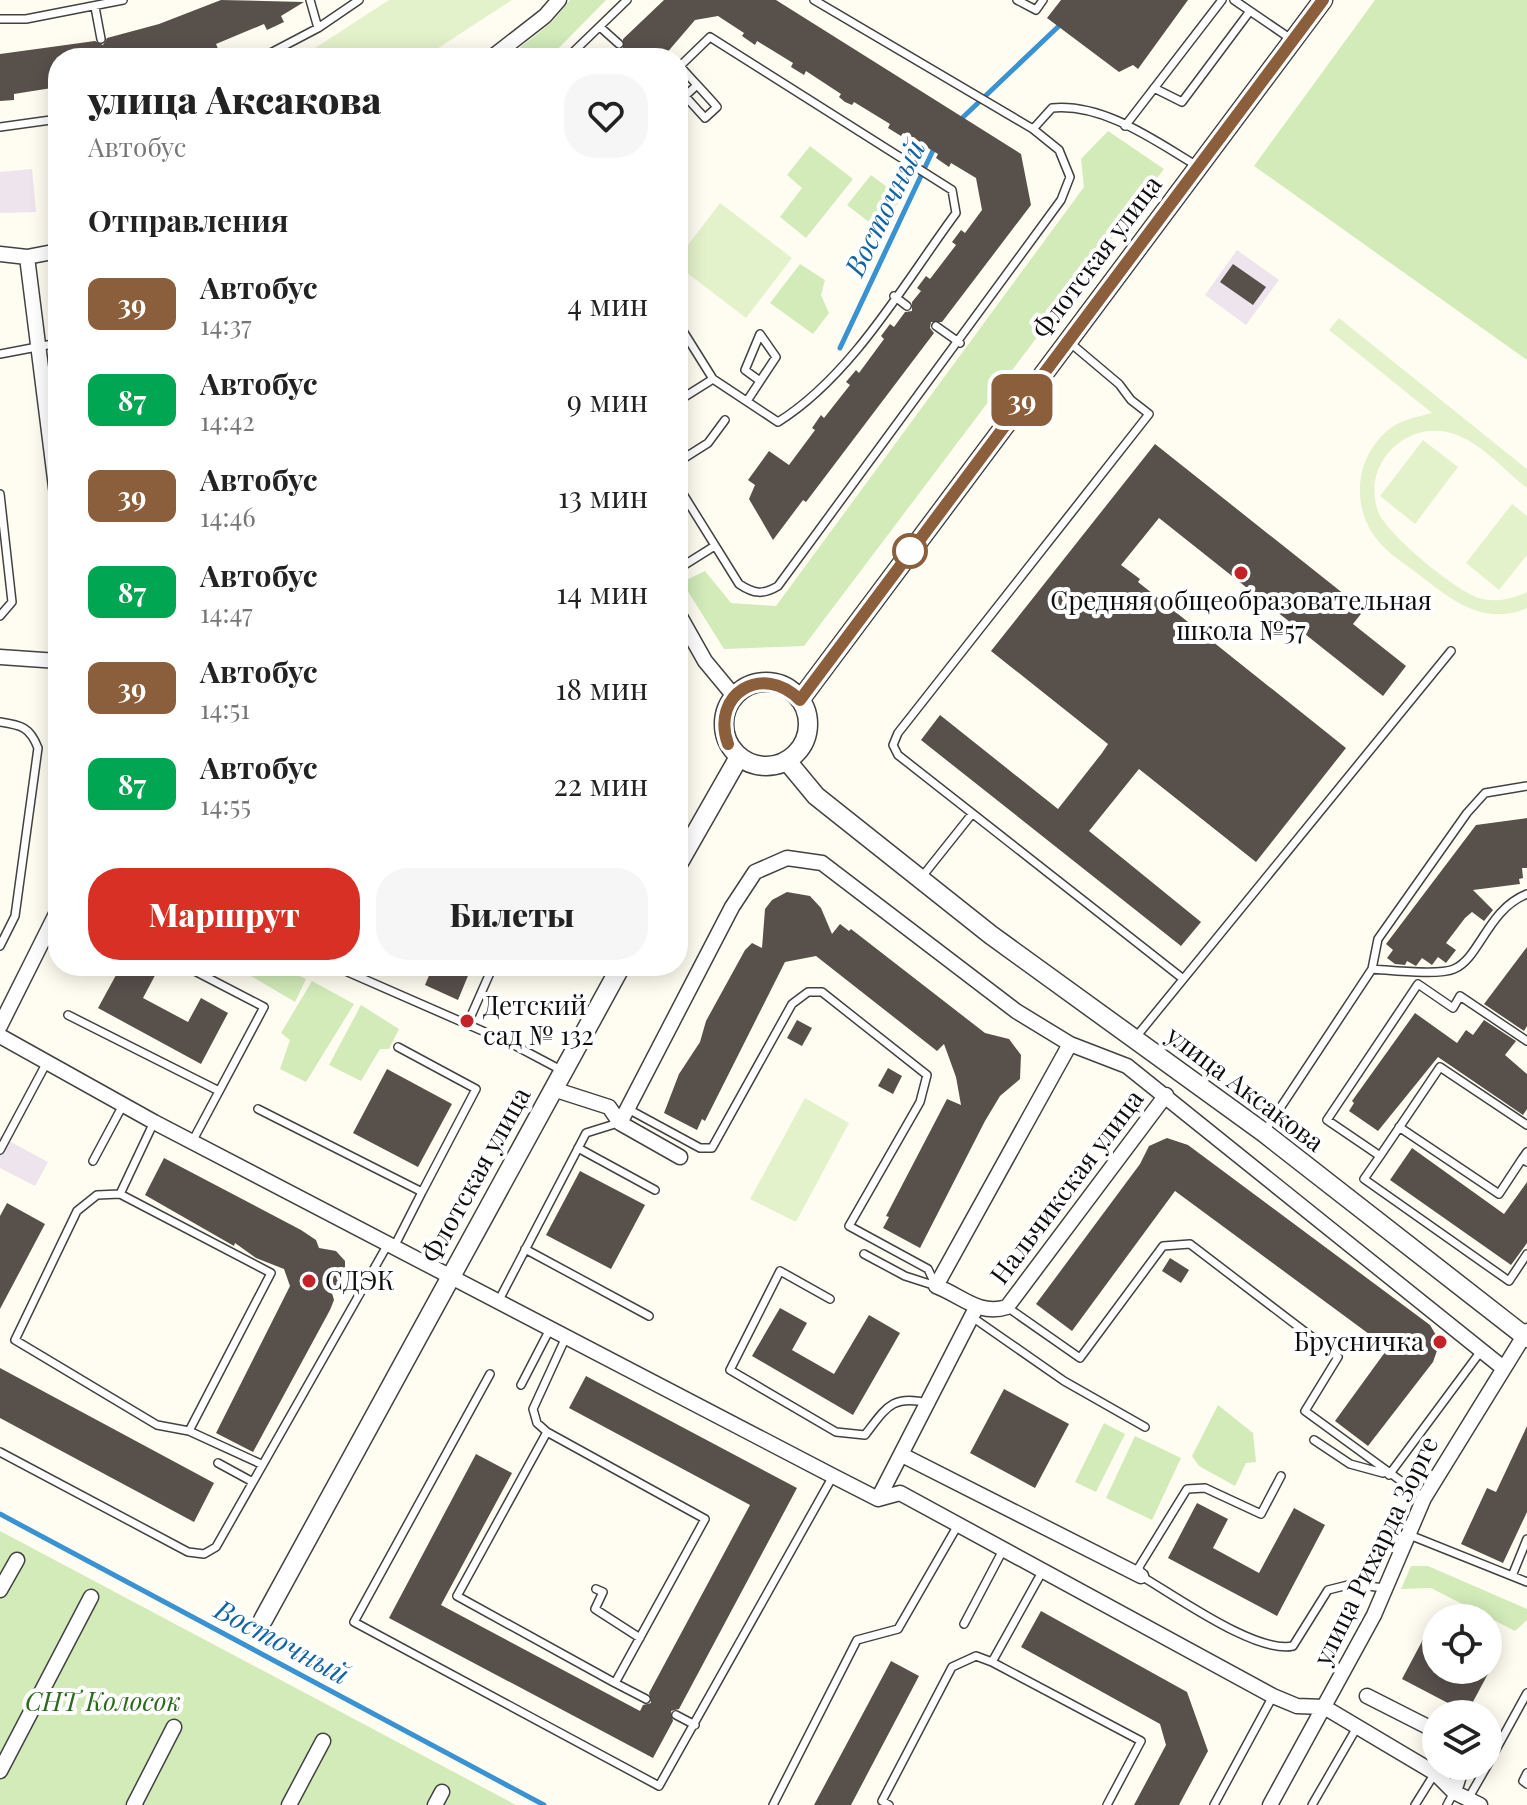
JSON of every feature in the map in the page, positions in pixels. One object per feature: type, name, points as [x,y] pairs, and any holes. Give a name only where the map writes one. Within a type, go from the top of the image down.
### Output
[{"type":"street","points":[[504,48],[545,16],[559,0]]},
{"type":"street","name":"Флотская улица","points":[[800,700],[1323,0]]},
{"type":"street","points":[[0,254],[27,257],[48,253]]},
{"type":"street","points":[[27,257],[48,415]]},
{"type":"street","points":[[688,631],[705,661],[734,696]]},
{"type":"street","points":[[0,657],[48,660]]},
{"type":"street","points":[[768,682],[780,685],[800,700],[806,712],[805,740],[787,761],[763,766],[739,757],[724,732],[724,719],[734,696],[755,683],[768,682]]},
{"type":"street","points":[[688,846],[739,757]]},
{"type":"street","name":"улица Аксакова","points":[[787,761],[816,796],[991,935],[1263,1132],[1526,1335]]},
{"type":"street","points":[[620,1123],[732,907],[755,872],[787,858],[822,863],[1016,1011],[1070,1044],[1127,1066],[1502,1367]]},
{"type":"street","points":[[0,1026],[48,930]]},
{"type":"street","name":"Флотская улица","points":[[263,1620],[615,976]]},
{"type":"street","points":[[0,1036],[154,1122],[833,1476],[878,1499],[900,1493],[1273,1696],[1297,1706],[1324,1707],[1356,1729],[1422,1766]]},
{"type":"street","points":[[1007,1307],[974,1312],[936,1286],[1070,1044]]},
{"type":"street","points":[[553,1089],[609,1107],[620,1123],[680,1157]]},
{"type":"street","name":"Нальчикская улица","points":[[1007,1307],[1166,1095]]},
{"type":"street","points":[[878,1499],[930,1404],[974,1312]]},
{"type":"street","name":"улица Рихарда Зорге","points":[[1270,1805],[1374,1615],[1424,1498],[1502,1367],[1526,1335]]},
{"type":"street","points":[[902,1455],[1141,1576]]},
{"type":"street","points":[[0,1590],[17,1560]]},
{"type":"street","points":[[0,1771],[91,1597]]},
{"type":"street","points":[[1367,1696],[1422,1724]]},
{"type":"street","points":[[134,1805],[174,1727]]},
{"type":"street","points":[[289,1805],[323,1741]]},
{"type":"street","points":[[1439,1780],[1451,1798],[1474,1802]]},
{"type":"lane","points":[[0,19],[26,19],[123,0]]},
{"type":"lane","points":[[310,0],[318,28]]},
{"type":"lane","points":[[280,48],[318,28],[359,0]]},
{"type":"lane","points":[[578,48],[627,0]]},
{"type":"lane","points":[[688,503],[739,584],[751,592],[766,593],[778,586],[960,343],[1061,200],[1070,177],[1059,150],[1033,129],[814,0]]},
{"type":"lane","points":[[1017,0],[1036,10],[1043,0]]},
{"type":"lane","points":[[1125,126],[1222,0]]},
{"type":"lane","points":[[1234,0],[1293,41]]},
{"type":"lane","points":[[95,7],[101,39]]},
{"type":"lane","points":[[1154,88],[1182,102],[1250,11]]},
{"type":"lane","points":[[600,27],[619,44]]},
{"type":"lane","points":[[688,58],[710,37],[952,190],[956,213],[843,367],[799,409],[778,422],[713,379],[688,339]]},
{"type":"lane","points":[[688,76],[717,107],[705,118],[688,99]]},
{"type":"lane","points":[[688,93],[697,85]]},
{"type":"lane","points":[[1033,129],[1052,108],[1075,106],[1125,126],[1199,167]]},
{"type":"lane","points":[[0,127],[48,120]]},
{"type":"lane","points":[[894,296],[907,306]]},
{"type":"lane","points":[[936,326],[960,343]]},
{"type":"lane","points":[[747,401],[776,357],[760,334],[745,370],[760,381]]},
{"type":"lane","points":[[1066,340],[1119,384],[1149,414],[898,733],[893,745],[898,755],[1182,978]]},
{"type":"lane","points":[[0,354],[48,344]]},
{"type":"lane","points":[[688,395],[713,379]]},
{"type":"lane","points":[[688,456],[708,443],[725,420]]},
{"type":"lane","points":[[0,494],[12,602],[0,616]]},
{"type":"lane","points":[[688,563],[713,547]]},
{"type":"lane","points":[[1134,1039],[1451,651]]},
{"type":"lane","points":[[0,722],[21,725],[32,733],[38,748],[15,916],[0,946]]},
{"type":"lane","points":[[1263,1132],[1372,969],[1378,939],[1467,813],[1485,793],[1527,786]]},
{"type":"lane","points":[[921,878],[972,814]]},
{"type":"lane","points":[[1372,969],[1451,971],[1464,963],[1504,906],[1527,894]]},
{"type":"lane","points":[[192,1142],[264,1007],[204,976]]},
{"type":"lane","points":[[357,976],[563,1071]]},
{"type":"lane","points":[[467,1025],[489,976]]},
{"type":"lane","points":[[1380,1156],[1327,1120],[1418,984],[1453,1008],[1460,996],[1527,1041]]},
{"type":"lane","points":[[628,1109],[700,1148],[712,1148],[792,1004],[808,992],[822,992],[927,1075],[920,1102],[849,1226],[928,1269],[936,1286]]},
{"type":"lane","points":[[68,1015],[219,1091]]},
{"type":"lane","points":[[0,1452],[188,1552],[204,1554],[216,1547],[251,1481],[422,1192],[476,1089],[398,1047]]},
{"type":"lane","points":[[0,1150],[47,1062]]},
{"type":"lane","points":[[1527,1125],[1440,1067],[1364,1179],[1509,1281],[1527,1254]]},
{"type":"lane","points":[[93,1161],[123,1105]]},
{"type":"lane","points":[[258,1109],[422,1192]]},
{"type":"lane","points":[[120,1194],[154,1122]]},
{"type":"lane","points":[[499,1300],[586,1133],[620,1123]]},
{"type":"lane","points":[[1399,1127],[1499,1194],[1525,1158]]},
{"type":"lane","points":[[578,1148],[655,1190]]},
{"type":"lane","points":[[189,1431],[271,1273],[120,1194],[97,1195],[77,1211],[15,1340],[157,1425],[189,1431],[261,1464]]},
{"type":"lane","points":[[1007,1307],[1080,1358],[1163,1246],[1190,1244],[1338,1357],[1305,1411],[1424,1498]]},
{"type":"lane","points":[[525,1249],[649,1316]]},
{"type":"lane","points":[[864,1254],[905,1276],[936,1286]]},
{"type":"lane","points":[[830,1299],[780,1271],[730,1370],[836,1432],[865,1435],[888,1406],[907,1398],[930,1404]]},
{"type":"lane","points":[[974,1312],[1064,1381],[1145,1427]]},
{"type":"lane","points":[[521,1385],[551,1327]]},
{"type":"lane","points":[[567,1335],[533,1409],[537,1423],[547,1432],[705,1519],[615,1683]]},
{"type":"lane","points":[[1389,1475],[1481,1351]]},
{"type":"lane","points":[[490,1374],[354,1622],[659,1786],[833,1476]]},
{"type":"lane","points":[[547,1432],[457,1596],[646,1699]]},
{"type":"lane","points":[[1314,1440],[1350,1464],[1389,1475]]},
{"type":"lane","points":[[218,1463],[251,1481]]},
{"type":"lane","points":[[1281,1476],[1261,1514],[1205,1488],[1187,1489],[1139,1567],[1141,1576],[1232,1628],[1278,1649],[1293,1646],[1328,1590],[1352,1584],[1384,1588]]},
{"type":"lane","points":[[773,1805],[857,1640],[898,1629],[958,1525]]},
{"type":"lane","points":[[1407,1534],[1527,1582]]},
{"type":"lane","points":[[1512,1576],[1527,1539]]},
{"type":"lane","points":[[964,1624],[1003,1550]]},
{"type":"lane","points":[[992,1662],[1042,1572]]},
{"type":"lane","points":[[596,1589],[603,1592],[595,1609],[640,1638]]},
{"type":"lane","points":[[889,1805],[882,1801],[952,1667],[976,1656],[1141,1741],[1107,1805]]},
{"type":"lane","points":[[1502,1738],[1527,1693]]},
{"type":"lane","points":[[1214,1805],[1273,1696]]},
{"type":"lane","points":[[676,1715],[695,1725]]},
{"type":"lane","points":[[1312,1805],[1356,1729]]},
{"type":"lane","points":[[1527,1773],[1523,1781],[1527,1784]]},
{"type":"lane","points":[[1415,1805],[1431,1780]]},
{"type":"lane","points":[[1474,1802],[1482,1780]]},
{"type":"shaded area","points":[[32,169],[36,212],[0,213],[0,172]]},
{"type":"shaded area","points":[[1237,250],[1279,280],[1246,325],[1205,295]]},
{"type":"shaded area","points":[[0,1136],[48,1162],[35,1186],[0,1168]]},
{"type":"green space","points":[[389,0],[512,0],[438,48],[315,48]]},
{"type":"green space","points":[[570,0],[606,0],[559,48],[520,48],[552,22]]},
{"type":"green space","points":[[1375,0],[1527,0],[1527,360],[1254,166]]},
{"type":"green space","points":[[1108,131],[1164,169],[804,646],[724,649],[688,592],[688,579],[705,571],[731,603],[776,606],[1084,187],[1081,159]]},
{"type":"green space","points":[[810,146],[853,179],[806,238],[780,217],[802,188],[787,175]]},
{"type":"green space","points":[[871,175],[902,198],[878,229],[847,205]]},
{"type":"green space","points":[[720,203],[792,258],[746,318],[688,274],[688,245]]},
{"type":"green space","points":[[800,264],[825,280],[821,295],[829,313],[813,334],[770,303]]},
{"type":"green space","points":[[1339,318],[1527,469],[1527,488],[1468,440],[1441,431],[1424,432],[1394,447],[1383,460],[1376,476],[1374,493],[1384,521],[1407,547],[1439,573],[1479,598],[1503,600],[1527,592],[1527,608],[1497,614],[1484,613],[1458,603],[1391,554],[1375,537],[1367,524],[1360,496],[1363,468],[1369,454],[1392,427],[1432,413],[1329,330]]},
{"type":"green space","points":[[1423,440],[1458,467],[1415,524],[1380,496]]},
{"type":"green space","points":[[1512,504],[1527,516],[1527,555],[1499,590],[1466,563]]},
{"type":"green space","points":[[251,976],[300,976],[306,979],[295,1002]]},
{"type":"green space","points":[[312,981],[354,1004],[306,1082],[280,1069],[290,1040],[281,1033]]},
{"type":"green space","points":[[361,1005],[399,1029],[389,1049],[380,1049],[361,1081],[329,1065]]},
{"type":"green space","points":[[805,1098],[849,1123],[796,1222],[750,1199]]},
{"type":"green space","points":[[1218,1405],[1253,1433],[1256,1462],[1246,1463],[1235,1486],[1199,1466],[1192,1456]]},
{"type":"green space","points":[[1104,1423],[1125,1434],[1096,1492],[1075,1482]]},
{"type":"green space","points":[[1135,1436],[1181,1458],[1152,1520],[1106,1498]]},
{"type":"green space","name":"СНТ Колосок","points":[[0,1531],[66,1566],[516,1805],[0,1805]]},
{"type":"green space","points":[[1411,1566],[1428,1566],[1527,1609],[1527,1620],[1515,1631],[1502,1624],[1502,1604],[1462,1604],[1431,1588],[1401,1589]]},
{"type":"building","points":[[221,0],[304,2],[281,16],[284,22],[267,30],[264,24],[216,44],[218,48],[48,48],[48,89],[14,94],[14,100],[0,101],[0,54],[95,41],[103,45],[107,38],[159,24]]},
{"type":"building","points":[[664,0],[776,0],[1021,154],[1031,205],[942,322],[931,322],[930,328],[934,333],[806,502],[803,500],[773,540],[749,499],[755,485],[748,480],[769,451],[789,465],[815,430],[812,428],[821,415],[824,418],[850,385],[846,382],[856,370],[859,373],[884,339],[881,336],[890,324],[894,327],[905,312],[912,311],[912,302],[921,291],[917,288],[926,276],[930,279],[956,245],[952,242],[961,230],[965,233],[982,210],[976,178],[951,163],[949,167],[936,158],[938,154],[903,133],[901,136],[888,128],[890,124],[854,102],[852,105],[845,102],[839,97],[841,94],[806,71],[804,75],[791,67],[793,63],[757,41],[755,45],[742,36],[744,33],[718,16],[695,20],[671,48],[623,48],[623,39]]},
{"type":"building","points":[[1061,0],[1188,0],[1138,69],[1133,65],[1119,72],[1047,18]]},
{"type":"building","points":[[1233,264],[1266,287],[1253,305],[1220,282]]},
{"type":"building","points":[[1155,444],[1364,610],[1353,624],[1406,666],[1383,696],[1159,518],[1121,565],[1140,579],[1138,582],[1346,748],[1256,862],[1139,769],[1089,831],[1201,922],[1181,946],[921,740],[940,715],[1058,809],[1108,744],[991,651]]},
{"type":"building","points":[[1527,818],[1527,868],[1522,868],[1520,884],[1473,890],[1493,910],[1484,921],[1472,912],[1465,918],[1446,943],[1456,950],[1446,963],[1438,957],[1432,965],[1422,958],[1416,966],[1407,961],[1405,965],[1395,964],[1387,958],[1393,950],[1386,944],[1476,825]]},
{"type":"building","points":[[787,892],[810,896],[821,908],[832,934],[840,924],[849,931],[851,929],[985,1033],[1009,1039],[1021,1055],[1020,1079],[1000,1096],[985,1121],[920,1248],[883,1228],[889,1217],[886,1216],[947,1099],[961,1105],[956,1077],[944,1044],[937,1051],[816,956],[785,962],[705,1121],[702,1119],[697,1130],[664,1113],[679,1074],[700,1042],[706,1021],[745,950],[752,943],[762,948],[765,909],[772,900]]},
{"type":"building","points":[[1527,947],[1527,1026],[1524,1031],[1484,1004]]},
{"type":"building","points":[[116,976],[155,976],[143,998],[188,1022],[201,998],[228,1013],[201,1064],[98,1008]]},
{"type":"building","points":[[429,976],[468,976],[458,1000],[425,985]]},
{"type":"building","points":[[1415,1013],[1457,1043],[1466,1030],[1473,1035],[1484,1020],[1516,1041],[1505,1055],[1527,1074],[1527,1109],[1523,1115],[1438,1057],[1378,1131],[1349,1111],[1354,1103],[1352,1101]]},
{"type":"building","points":[[797,1020],[812,1028],[802,1046],[787,1038]]},
{"type":"building","points":[[888,1068],[902,1076],[893,1094],[878,1086]]},
{"type":"building","points":[[387,1069],[452,1104],[418,1167],[353,1133]]},
{"type":"building","points":[[1167,1138],[1188,1145],[1430,1325],[1440,1342],[1433,1362],[1368,1446],[1335,1421],[1388,1348],[1175,1191],[1072,1331],[1036,1304],[1140,1164],[1149,1146]]},
{"type":"building","points":[[1412,1148],[1504,1214],[1527,1182],[1527,1243],[1511,1265],[1390,1180]]},
{"type":"building","points":[[164,1158],[301,1230],[316,1240],[319,1248],[336,1251],[345,1261],[345,1281],[332,1293],[334,1300],[330,1310],[253,1452],[216,1433],[290,1286],[284,1269],[256,1258],[235,1243],[234,1246],[145,1195]]},
{"type":"building","points":[[580,1171],[645,1205],[611,1269],[546,1235]]},
{"type":"building","points":[[7,1203],[45,1224],[0,1309],[0,1216]]},
{"type":"building","points":[[1170,1258],[1189,1270],[1181,1283],[1162,1271]]},
{"type":"building","points":[[780,1308],[807,1323],[792,1350],[834,1374],[869,1315],[900,1333],[853,1415],[752,1356]]},
{"type":"building","points":[[0,1368],[214,1483],[194,1522],[0,1418]]},
{"type":"building","points":[[586,1376],[797,1488],[679,1709],[671,1711],[673,1721],[653,1758],[389,1618],[476,1454],[512,1473],[441,1605],[640,1711],[643,1705],[651,1703],[649,1693],[750,1505],[569,1408]]},
{"type":"building","points":[[1004,1389],[1069,1424],[1035,1488],[970,1453]]},
{"type":"building","points":[[1527,1426],[1527,1512],[1503,1563],[1461,1544],[1487,1488],[1496,1492]]},
{"type":"building","points":[[1197,1503],[1228,1519],[1213,1548],[1259,1573],[1294,1508],[1325,1525],[1277,1616],[1168,1558]]},
{"type":"building","points":[[1041,1611],[1187,1692],[1208,1751],[1179,1805],[1134,1805],[1166,1745],[1160,1724],[1021,1647]]},
{"type":"building","points":[[1422,1641],[1422,1684],[1483,1684],[1474,1700],[1442,1700],[1402,1679]]},
{"type":"building","points":[[891,1661],[919,1676],[851,1805],[814,1805]]},
{"type":"waterway","name":"Восточный","points":[[958,122],[1061,24]]},
{"type":"waterway","name":"Восточный","points":[[840,348],[935,146]]},
{"type":"waterway","name":"Восточный","points":[[0,1514],[544,1805]]},
{"type":"bus line","name":"39","points":[[728,744],[724,732],[727,707],[744,688],[768,682],[791,691],[800,700],[1150,227],[1199,167],[1323,0]]},
{"type":"place","name":"Средняя общеобразовательная школа №57","points":[[1241,573]]},
{"type":"place","name":"Детский сад № 132","points":[[467,1021]]},
{"type":"place","name":"СДЭК","points":[[309,1281]]},
{"type":"place","name":"Брусничка","points":[[1440,1342]]}]
